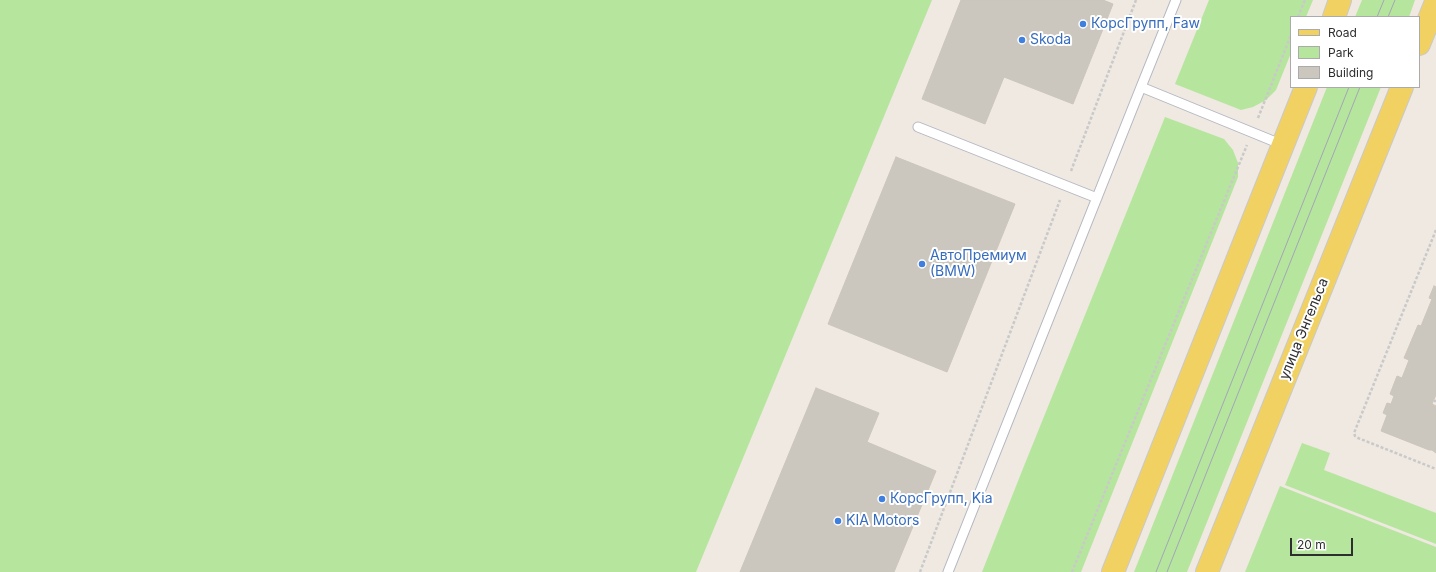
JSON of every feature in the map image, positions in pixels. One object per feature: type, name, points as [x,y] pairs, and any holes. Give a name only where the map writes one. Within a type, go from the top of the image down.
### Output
[{"type":"main road","points":[[1334,16],[1340,0]]},
{"type":"main road","points":[[1420,42],[1436,2]]},
{"type":"main road","points":[[1113,572],[1306,88]]},
{"type":"main road","name":"улица Энгельса","points":[[1207,572],[1402,88]]},
{"type":"lane","points":[[948,572],[1176,0]]},
{"type":"lane","points":[[1141,87],[1283,145]]},
{"type":"lane","points":[[918,127],[1097,198]]},
{"type":"path","points":[[920,572],[1136,0]]},
{"type":"path","points":[[1298,16],[1305,0]]},
{"type":"path","points":[[1072,572],[1249,131],[1290,36]]},
{"type":"path","points":[[1436,230],[1354,433],[1358,438],[1436,469]]},
{"type":"green space","points":[[0,0],[932,0],[696,572],[0,572]]},
{"type":"green space","points":[[1209,0],[1313,0],[1306,16],[1290,16],[1290,55],[1276,90],[1266,100],[1253,107],[1241,110],[1175,84]]},
{"type":"green space","points":[[1362,0],[1415,0],[1409,16],[1355,16]]},
{"type":"green space","points":[[1327,88],[1381,88],[1187,572],[1134,572]]},
{"type":"green space","points":[[1165,117],[1224,139],[1233,150],[1238,163],[1238,177],[1081,572],[982,572],[1024,466]]},
{"type":"green space","points":[[1302,443],[1330,453],[1324,470],[1436,513],[1436,544],[1285,485]]},
{"type":"green space","points":[[1280,486],[1436,547],[1436,572],[1245,572]]},
{"type":"building","name":"Skoda","points":[[961,0],[1103,0],[1113,4],[1073,104],[1004,77],[985,124],[922,99]]},
{"type":"building","name":"АвтоПремиум (BMW)","points":[[896,157],[1015,204],[947,372],[828,324]]},
{"type":"building","points":[[1434,286],[1436,287],[1436,395],[1432,404],[1436,406],[1436,453],[1432,450],[1381,431],[1387,415],[1383,413],[1387,403],[1391,404],[1394,396],[1390,394],[1397,376],[1402,378],[1409,360],[1404,358],[1418,325],[1421,326],[1432,299],[1429,298]]},
{"type":"building","name":"KIA Motors","points":[[816,388],[879,413],[867,442],[936,471],[894,572],[740,572]]},
{"type":"tram line","points":[[1377,16],[1384,0]]},
{"type":"tram line","points":[[1388,16],[1395,0]]},
{"type":"tram line","points":[[1156,572],[1349,88]]},
{"type":"tram line","points":[[1167,572],[1360,88]]},
{"type":"place","name":"КорсГрупп, Faw","points":[[1083,24]]},
{"type":"place","name":"Skoda","points":[[1022,40]]},
{"type":"place","name":"АвтоПремиум (BMW)","points":[[922,264]]},
{"type":"place","name":"КорсГрупп, Kia","points":[[882,499]]},
{"type":"place","name":"KIA Motors","points":[[838,521]]}]
